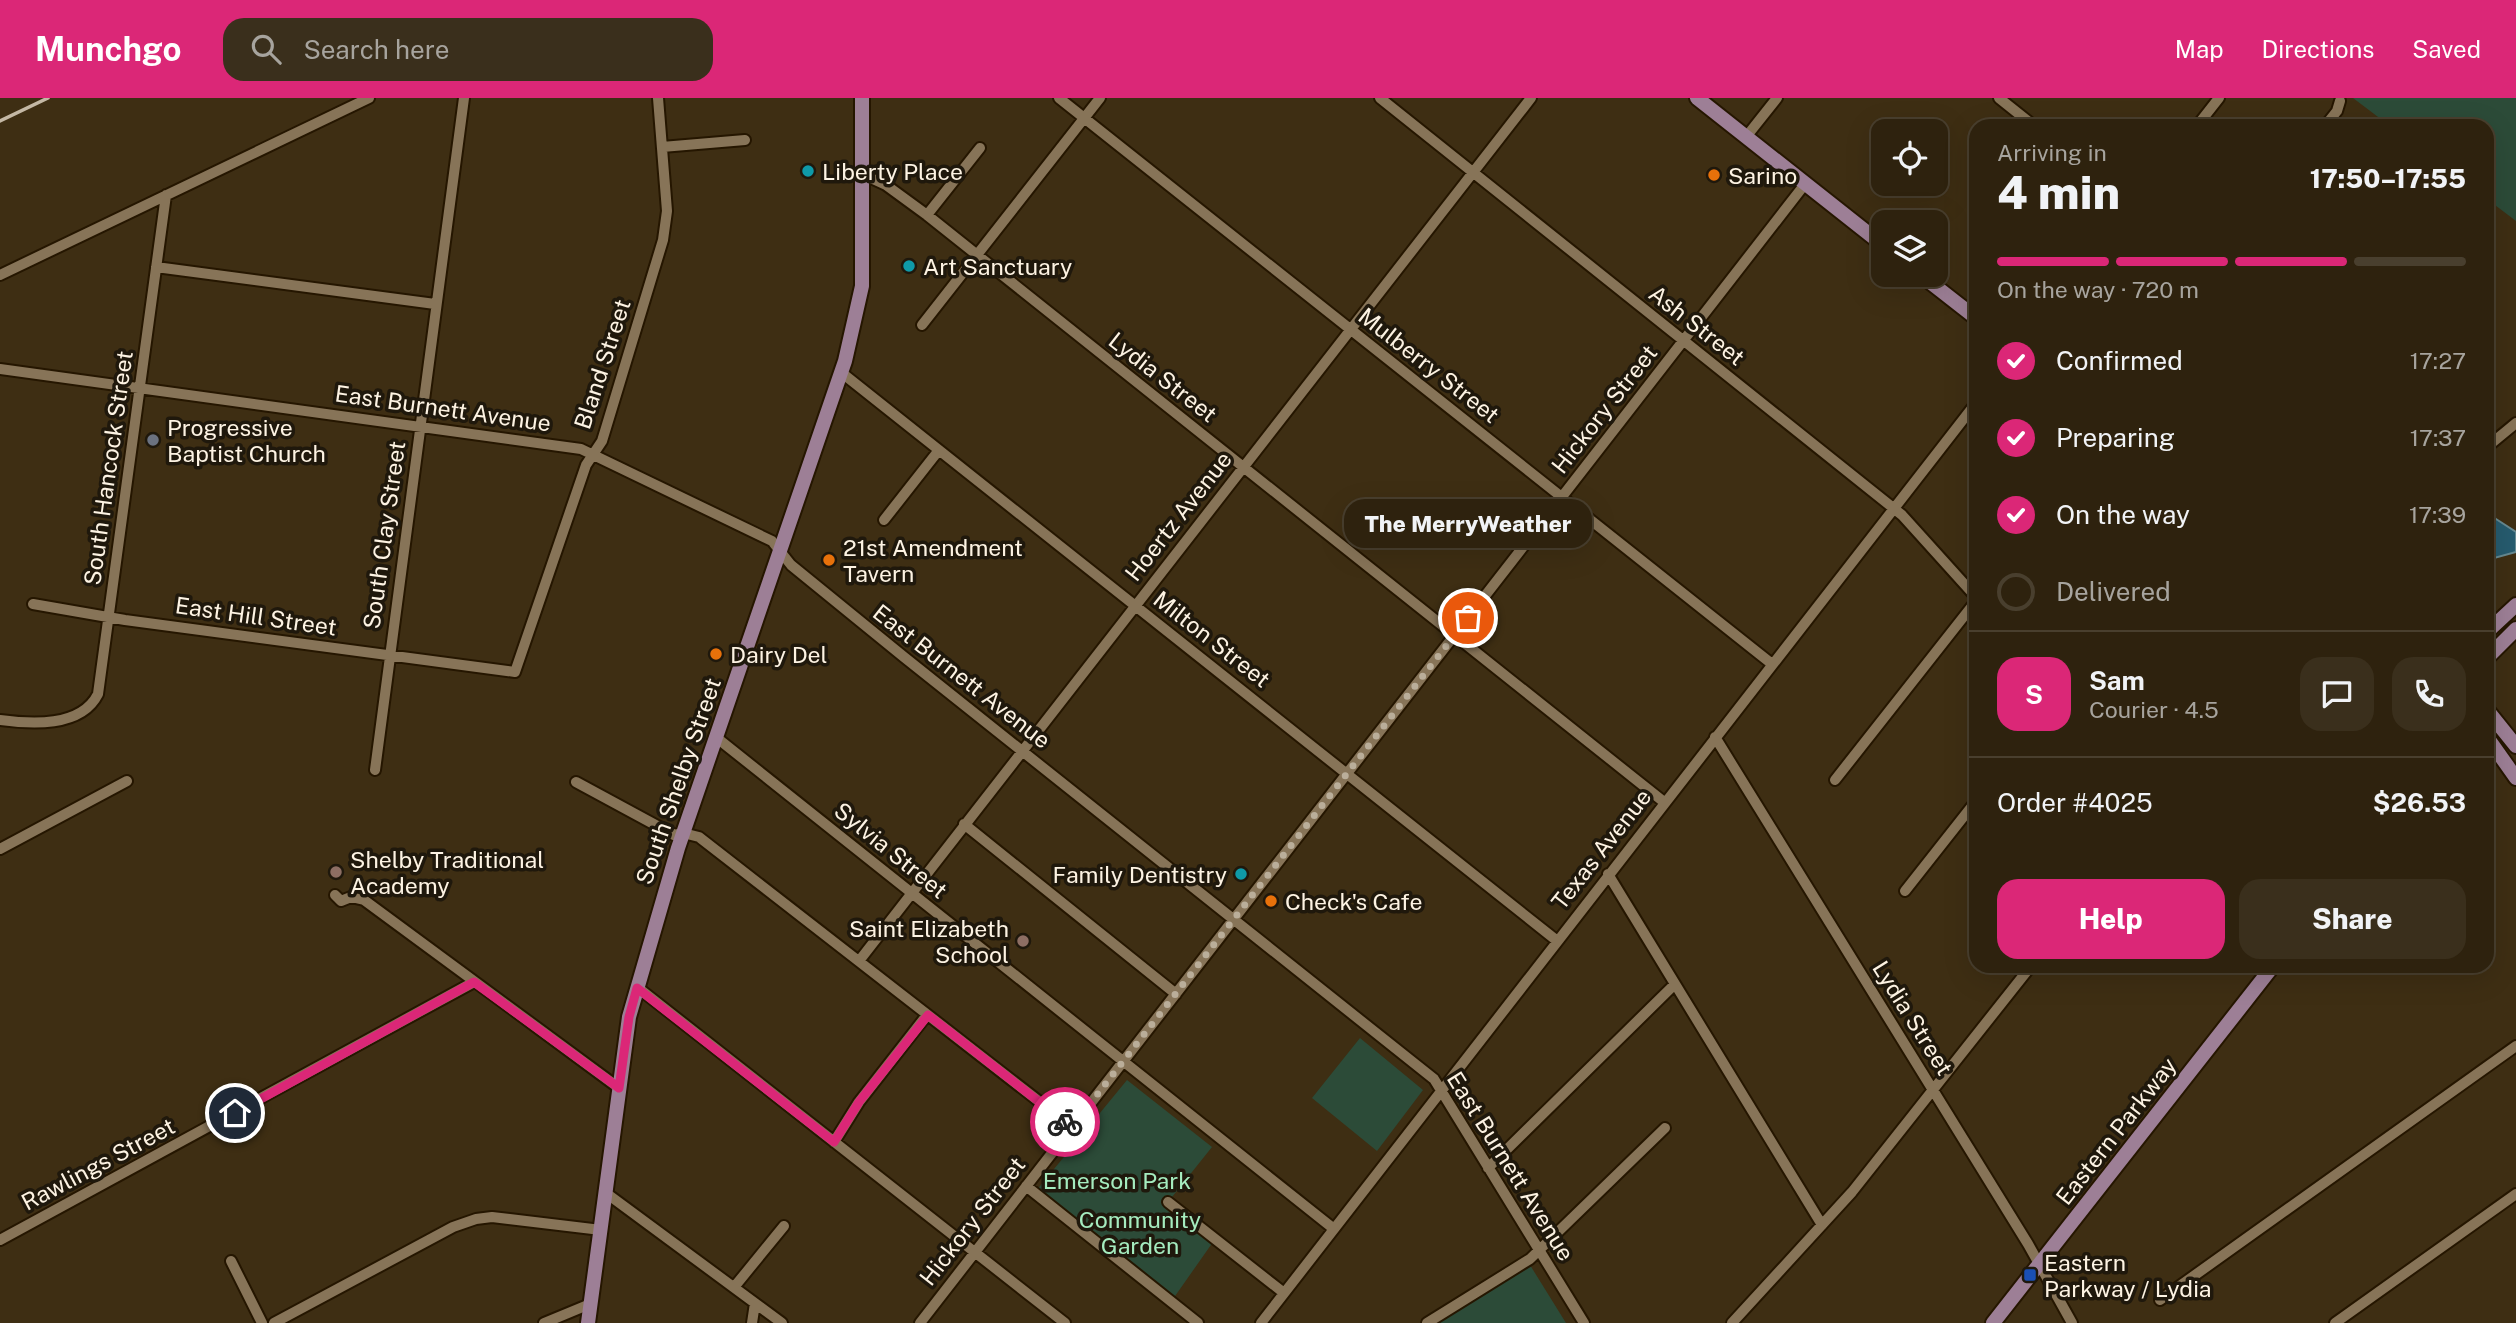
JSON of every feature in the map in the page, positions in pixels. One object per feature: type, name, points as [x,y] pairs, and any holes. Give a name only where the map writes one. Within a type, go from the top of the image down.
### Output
[{"type":"main road","name":"South Shelby Street","points":[[588,1323],[629,1017],[683,833],[842,373],[863,286],[862,98]]},
{"type":"main road","points":[[1697,98],[1871,236]]},
{"type":"main road","points":[[1936,287],[1969,313]]},
{"type":"main road","points":[[2494,626],[2516,606]]},
{"type":"main road","points":[[2494,651],[2516,629]]},
{"type":"main road","points":[[2494,719],[2516,746]]},
{"type":"main road","points":[[2494,749],[2516,778]]},
{"type":"main road","name":"Eastern Parkway","points":[[1993,1323],[2268,973]]},
{"type":"street","points":[[0,275],[369,98]]},
{"type":"street","name":"South Clay Street","points":[[375,770],[464,98]]},
{"type":"street","name":"Bland Street","points":[[515,672],[586,465],[601,441],[666,229],[658,98]]},
{"type":"street","name":"Mulberry Street","points":[[1059,98],[1772,664]]},
{"type":"street","points":[[922,325],[978,257],[1100,98]]},
{"type":"street","name":"Ash Street","points":[[1380,98],[1894,508],[1969,591]]},
{"type":"street","name":"Hoertz Avenue","points":[[859,961],[1531,98]]},
{"type":"street","points":[[1746,137],[1777,98]]},
{"type":"street","points":[[1999,98],[2025,119]]},
{"type":"street","points":[[2202,119],[2219,98]]},
{"type":"street","points":[[2331,119],[2340,101]]},
{"type":"street","points":[[662,147],[745,140]]},
{"type":"street","points":[[926,215],[980,148]]},
{"type":"street","name":"Lydia Street","points":[[862,174],[886,185],[926,215],[1664,802]]},
{"type":"street","name":"Hickory Street","points":[[920,1323],[1805,184]]},
{"type":"street","name":"South Hancock Street","points":[[0,720],[37,725],[54,722],[95,700],[109,617],[166,195]]},
{"type":"street","points":[[156,267],[435,304]]},
{"type":"street","name":"East Burnett Avenue","points":[[0,369],[581,449],[772,541],[791,565],[1434,1079],[1584,1323]]},
{"type":"street","name":"Milton Street","points":[[842,373],[1556,940]]},
{"type":"street","name":"Texas Avenue","points":[[1261,1323],[1969,412]]},
{"type":"street","points":[[2494,441],[2516,423]]},
{"type":"street","points":[[884,520],[939,450]]},
{"type":"street","name":"East Hill Street","points":[[33,604],[109,617],[515,672]]},
{"type":"street","points":[[1835,780],[1969,608]]},
{"type":"street","name":"Lydia Street","points":[[1715,737],[1933,1090],[2072,1323]]},
{"type":"street","name":"Sylvia Street","points":[[717,738],[1334,1229]]},
{"type":"street","points":[[0,849],[127,781]]},
{"type":"street","points":[[576,782],[662,830],[674,835],[683,833],[699,837],[1072,1127]]},
{"type":"street","points":[[1905,891],[1969,810]]},
{"type":"street","points":[[964,824],[1176,994]]},
{"type":"street","points":[[1608,874],[1822,1225]]},
{"type":"street","points":[[335,895],[341,901],[351,897],[364,900],[619,1088]]},
{"type":"street","points":[[1732,1323],[1822,1225],[2025,973]]},
{"type":"street","name":"Rawlings Street","points":[[0,1240],[474,982]]},
{"type":"street","points":[[1488,1168],[1675,984]]},
{"type":"street","points":[[637,988],[1065,1323]]},
{"type":"street","points":[[834,1142],[859,1102],[928,1015]]},
{"type":"street","points":[[2160,1300],[2516,1046]]},
{"type":"street","points":[[1427,1323],[1530,1259],[1665,1128]]},
{"type":"street","points":[[1026,1186],[1198,1323]]},
{"type":"street","points":[[606,1193],[782,1323]]},
{"type":"street","points":[[2335,1323],[2516,1194]]},
{"type":"street","points":[[1168,1202],[1284,1293]]},
{"type":"street","points":[[274,1323],[453,1227],[475,1219],[492,1217],[601,1230]]},
{"type":"street","points":[[735,1286],[785,1226]]},
{"type":"street","points":[[232,1261],[262,1323]]},
{"type":"street","points":[[752,1323],[755,1303]]},
{"type":"street","points":[[544,1323],[590,1304]]},
{"type":"green space","points":[[2353,98],[2516,98],[2516,221],[2494,204],[2494,119],[2381,119]]},
{"type":"green space","points":[[1360,1038],[1423,1090],[1377,1151],[1312,1098]]},
{"type":"green space","name":"Emerson Park","points":[[1127,1080],[1212,1147],[1164,1207],[1213,1242],[1173,1299],[1036,1191]]},
{"type":"green space","points":[[1530,1265],[1566,1323],[1436,1323]]},
{"type":"water","points":[[2494,520],[2516,532],[2516,552],[2494,558]]},
{"type":"railway","points":[[0,121],[48,98]]},
{"type":"way so far","points":[[1065,1122],[1072,1127],[1468,618]]},
{"type":"place","name":"Liberty Place","points":[[808,171]]},
{"type":"place","name":"Sarino","points":[[1714,175]]},
{"type":"place","name":"Art Sanctuary","points":[[909,266]]},
{"type":"place","name":"Progressive Baptist Church","points":[[153,440]]},
{"type":"place","name":"21st Amendment Tavern","points":[[829,560]]},
{"type":"place","name":"The MerryWeather","points":[[1468,618]]},
{"type":"place","name":"Dairy Del","points":[[716,654]]},
{"type":"place","name":"Shelby Traditional Academy","points":[[336,872]]},
{"type":"place","name":"Family Dentistry","points":[[1241,874]]},
{"type":"place","name":"Check's Cafe","points":[[1271,901]]},
{"type":"place","name":"Saint Elizabeth School","points":[[1023,941]]},
{"type":"place","name":"Eastern Parkway / Lydia","points":[[2030,1275]]},
{"type":"route","points":[[235,1113],[474,982],[619,1088],[629,1017],[637,988],[834,1142],[859,1102],[928,1015],[1065,1122]]},
{"type":"park label","name":"Community Garden","points":[[1140,1232]]}]
